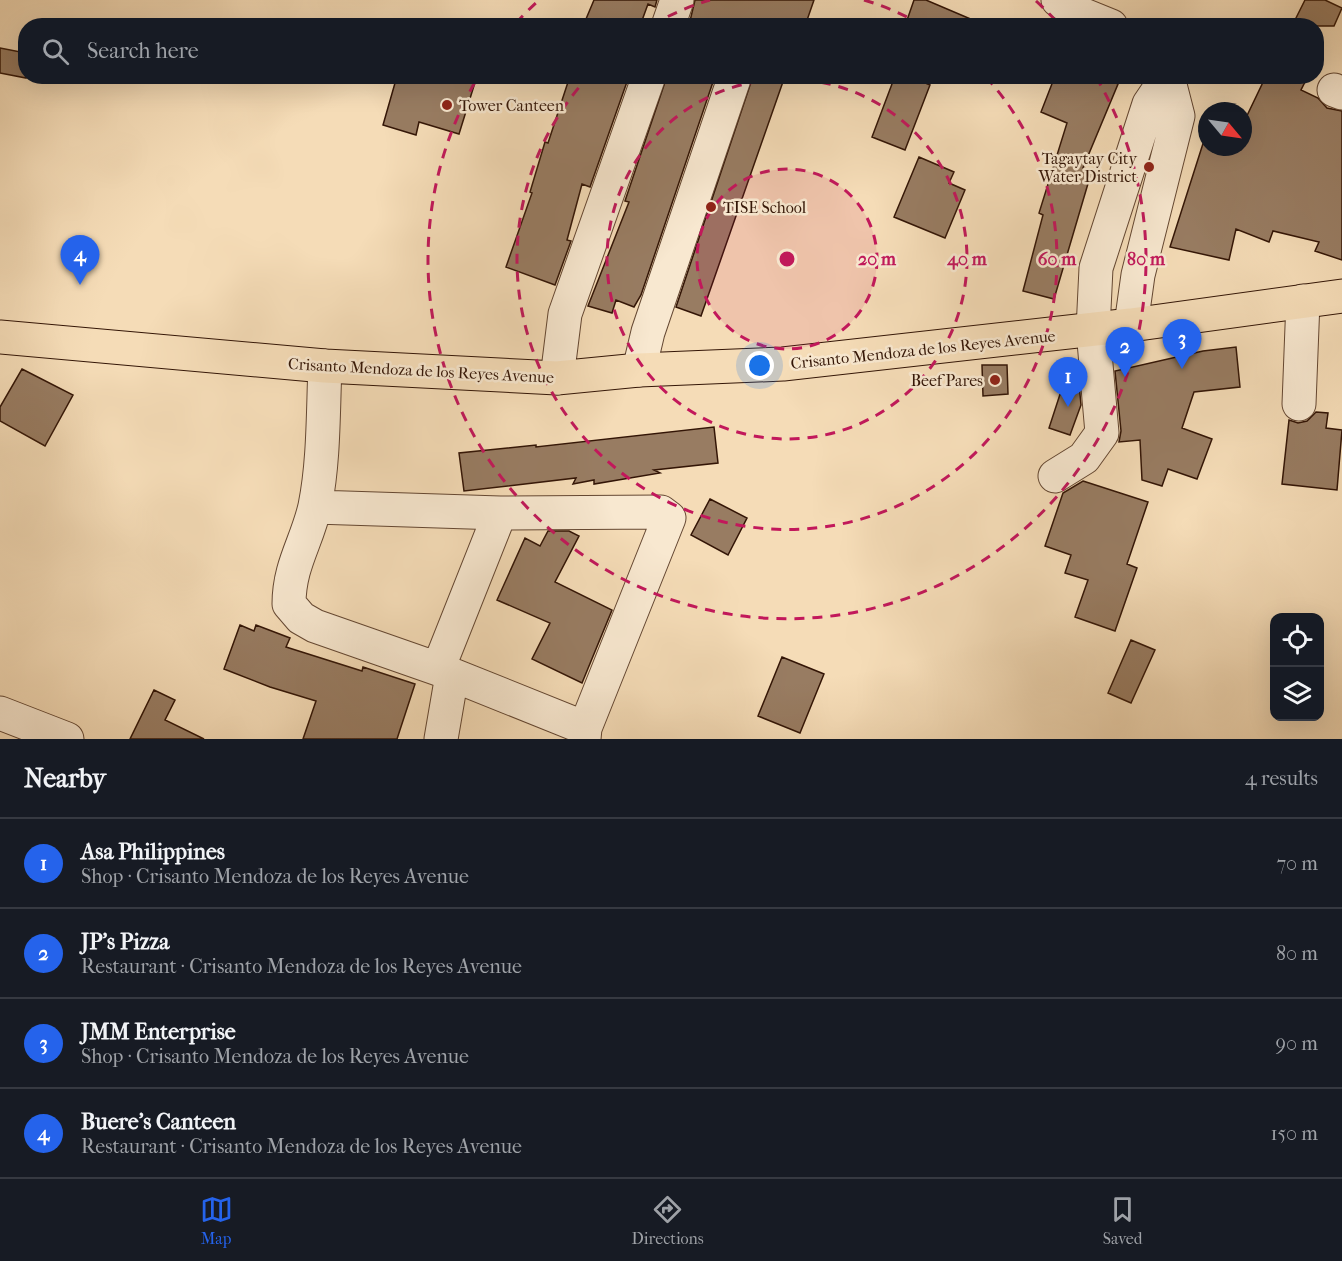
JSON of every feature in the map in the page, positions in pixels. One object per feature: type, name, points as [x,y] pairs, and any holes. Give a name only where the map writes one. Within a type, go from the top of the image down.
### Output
[{"type":"main road","name":"Crisanto Mendoza de los Reyes Avenue","points":[[0,337],[326,366],[557,378],[639,370],[783,364],[1092,330],[1342,296]]},
{"type":"street","points":[[670,18],[676,0]]},
{"type":"street","points":[[1058,0],[1078,14],[1089,18]]},
{"type":"street","points":[[557,378],[565,314],[647,84]]},
{"type":"street","points":[[639,370],[648,332],[732,84]]},
{"type":"street","points":[[1055,476],[1084,458],[1102,433],[1092,330],[1096,268],[1149,104],[1163,84]]},
{"type":"street","points":[[1131,325],[1138,275],[1178,116],[1170,84]]},
{"type":"street","points":[[1299,404],[1303,301]]},
{"type":"street","points":[[315,507],[500,513],[661,512],[669,518],[585,733],[445,672],[315,626],[301,618],[288,604],[289,581],[315,507],[321,457],[326,366]]},
{"type":"street","points":[[441,739],[445,672],[500,513]]},
{"type":"street","points":[[0,713],[67,739]]},
{"type":"building","points":[[594,0],[657,0],[655,7],[648,4],[643,18],[586,18]]},
{"type":"building","points":[[695,0],[814,0],[808,18],[691,18]]},
{"type":"building","points":[[914,0],[926,0],[968,18],[908,18]]},
{"type":"building","points":[[1305,0],[1325,0],[1342,8],[1334,26],[1324,26],[1324,18],[1296,18]]},
{"type":"building","points":[[0,48],[18,51],[18,76],[0,73]]},
{"type":"building","name":"Tower Canteen","points":[[395,84],[475,84],[459,134],[419,122],[416,135],[383,125]]},
{"type":"building","points":[[567,84],[626,84],[590,187],[582,184],[567,240],[571,241],[555,285],[506,267],[532,193],[530,192],[545,142],[548,143]]},
{"type":"building","points":[[664,84],[712,84],[641,295],[634,307],[616,300],[612,313],[588,306],[629,202],[625,201]]},
{"type":"building","points":[[750,84],[782,84],[701,316],[676,307]]},
{"type":"building","points":[[892,84],[930,85],[905,150],[872,137]]},
{"type":"building","points":[[1052,84],[1118,84],[1083,168],[1092,170],[1054,299],[1023,291],[1043,215],[1039,213],[1067,123],[1041,112]]},
{"type":"building","points":[[1262,84],[1304,84],[1301,90],[1318,98],[1327,108],[1342,111],[1342,260],[1315,251],[1319,242],[1273,231],[1269,242],[1236,229],[1229,260],[1170,247],[1199,156],[1252,156],[1252,105]]},
{"type":"building","points":[[919,157],[954,172],[949,183],[965,190],[945,238],[894,217]]},
{"type":"building","points":[[1236,347],[1240,387],[1194,392],[1182,428],[1212,439],[1197,479],[1168,469],[1162,486],[1142,480],[1140,440],[1119,442],[1121,431],[1115,371],[1203,351]]},
{"type":"building","name":"Beef Pares","points":[[982,365],[1007,365],[1008,394],[983,396]]},
{"type":"building","points":[[22,369],[73,395],[45,446],[0,421],[0,407]]},
{"type":"building","points":[[1065,379],[1079,384],[1081,405],[1070,435],[1049,428]]},
{"type":"building","points":[[1316,412],[1328,413],[1326,428],[1342,430],[1337,490],[1282,484],[1289,420],[1298,423],[1307,421]]},
{"type":"building","points":[[714,427],[718,463],[654,470],[660,473],[594,484],[594,480],[573,484],[576,478],[464,491],[459,453],[536,445],[536,447]]},
{"type":"building","points":[[1083,481],[1148,502],[1127,564],[1137,568],[1115,631],[1075,617],[1088,580],[1065,573],[1071,555],[1045,546],[1063,493]]},
{"type":"building","points":[[710,499],[747,518],[728,555],[691,535]]},
{"type":"building","points":[[548,531],[569,531],[579,536],[555,582],[612,610],[582,683],[532,659],[550,623],[497,600],[525,538],[540,546]]},
{"type":"building","points":[[240,625],[254,631],[256,625],[290,638],[286,647],[362,671],[363,667],[415,684],[397,739],[303,739],[316,701],[270,687],[224,669]]},
{"type":"building","points":[[1131,640],[1155,650],[1131,703],[1108,693]]},
{"type":"building","points":[[782,657],[824,674],[800,733],[758,716]]},
{"type":"building","points":[[154,690],[175,700],[165,720],[204,739],[130,739]]},
{"type":"place","name":"Tower Canteen","points":[[447,105]]},
{"type":"place","name":"Tagaytay City Water District","points":[[1149,167]]},
{"type":"place","name":"TISE School","points":[[711,207]]},
{"type":"place","name":"Buere's Canteen","points":[[80,285]]},
{"type":"place","name":"JMM Enterprise","points":[[1182,369]]},
{"type":"place","name":"JP's Pizza","points":[[1125,377]]},
{"type":"place","name":"Beef Pares","points":[[995,380]]},
{"type":"place","name":"Asa Philippines","points":[[1068,407]]}]
